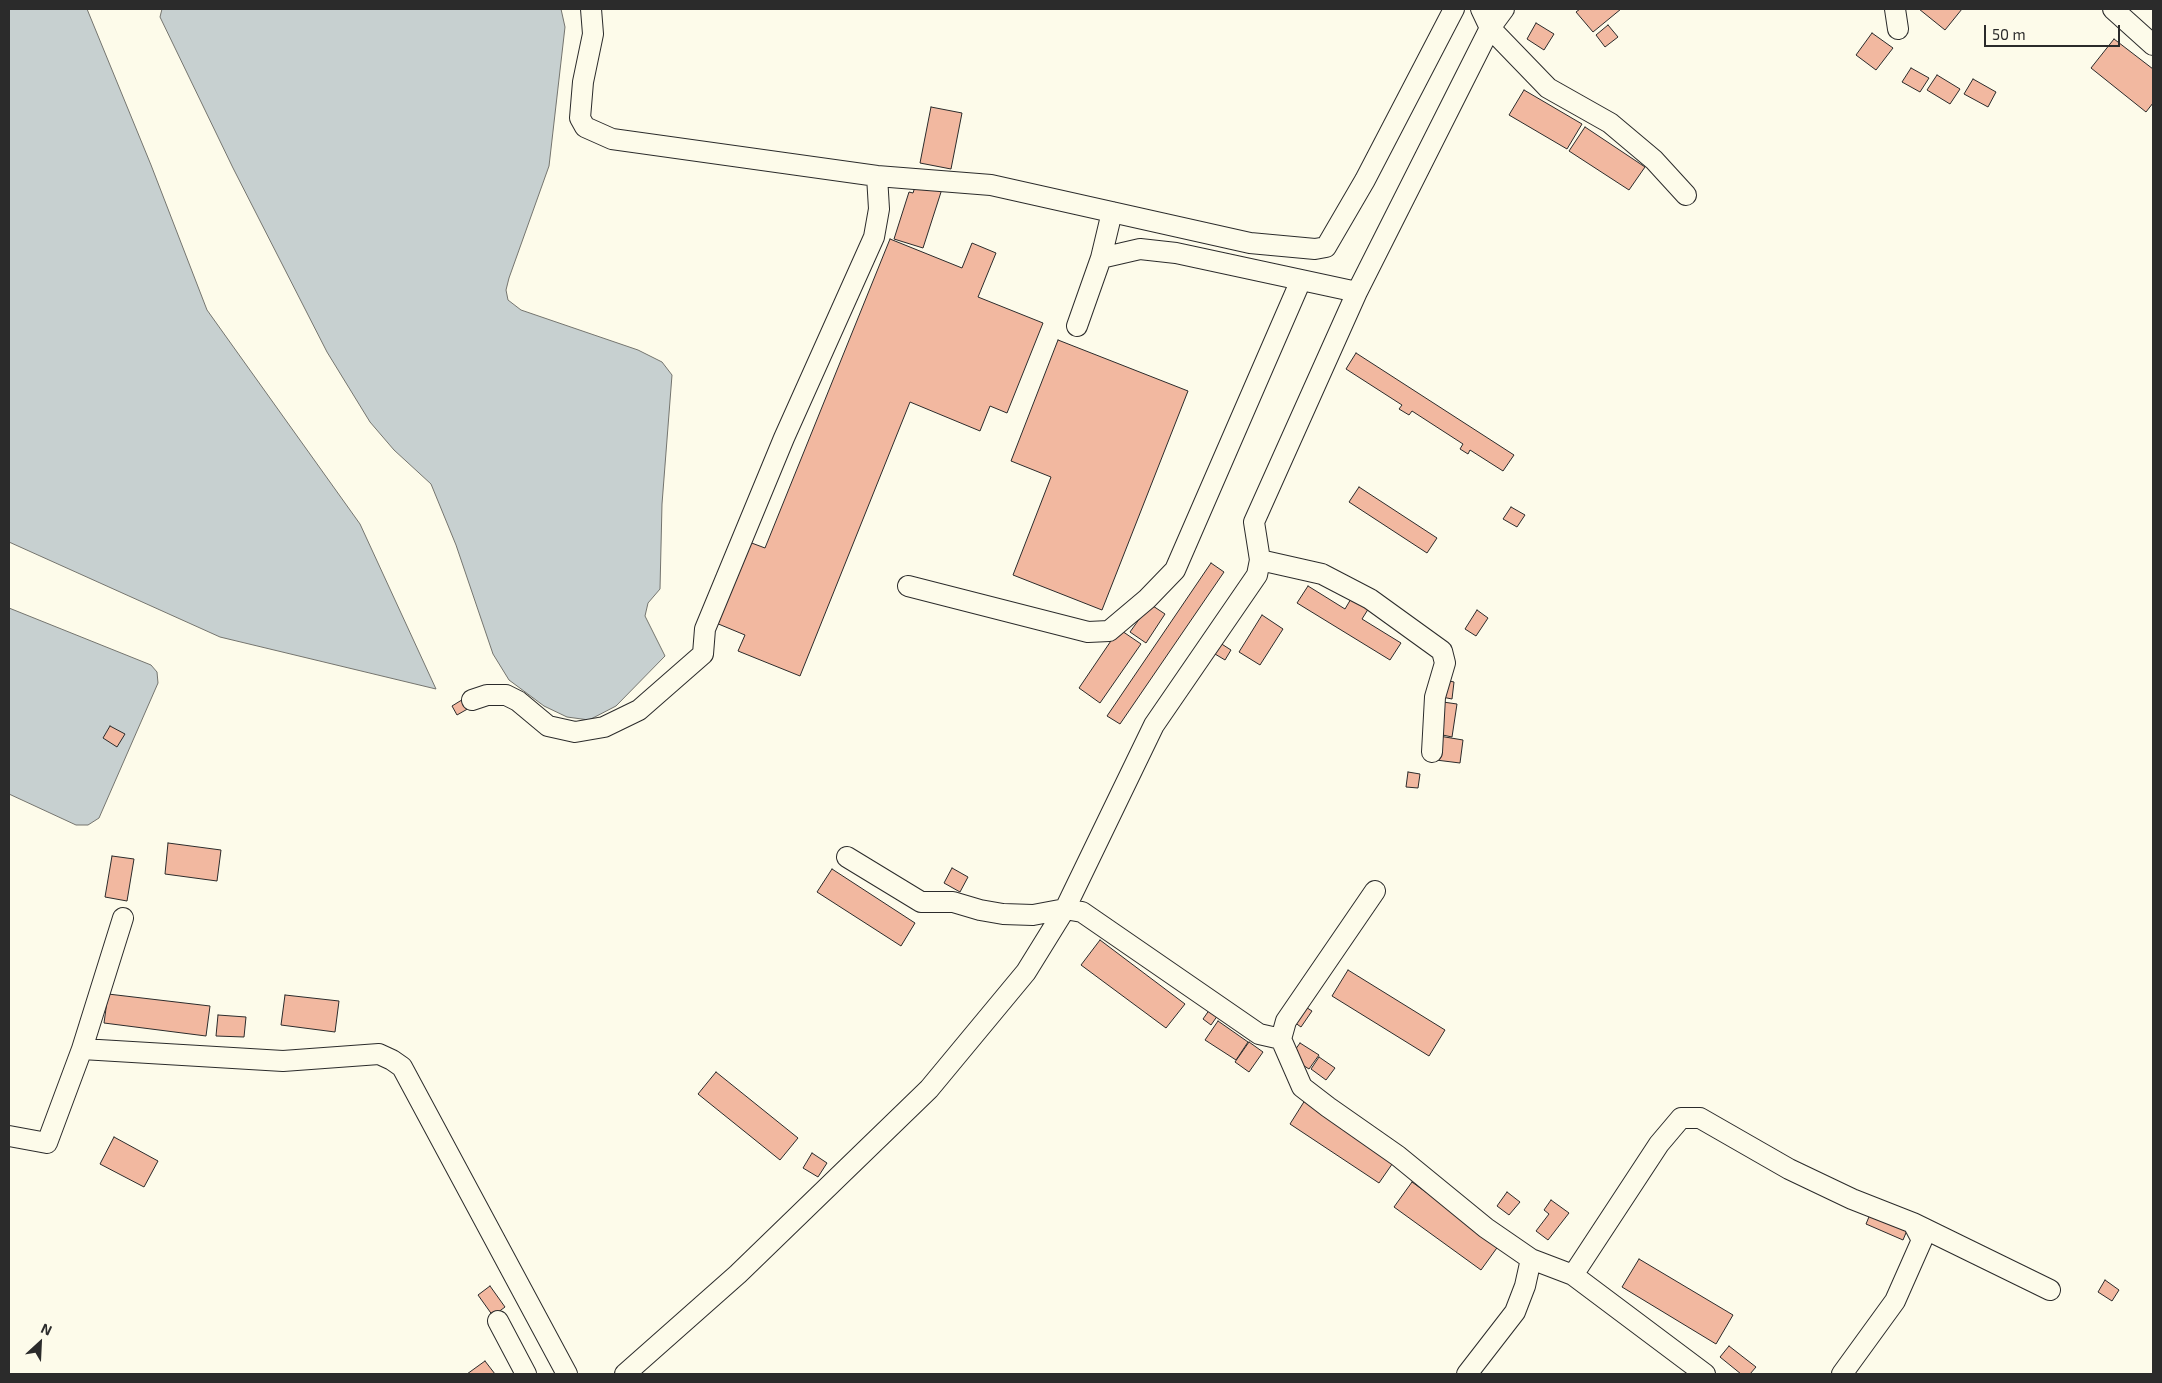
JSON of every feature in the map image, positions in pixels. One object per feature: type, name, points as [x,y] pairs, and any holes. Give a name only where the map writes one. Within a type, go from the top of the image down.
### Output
[{"type":"lane","points":[[592,9],[593,34],[583,82],[580,118],[586,127],[596,134],[612,139],[877,176],[991,185],[1250,243],[1315,249],[1326,247],[1365,180],[1454,9]]},
{"type":"lane","points":[[1481,9],[1490,28],[1548,88],[1610,123],[1654,160],[1686,195]]},
{"type":"lane","points":[[625,1374],[738,1274],[929,1089],[1026,972],[1065,909],[1154,725],[1257,575],[1260,560],[1254,522],[1357,292],[1490,28],[1504,9]]},
{"type":"lane","points":[[1895,9],[1898,29]]},
{"type":"lane","points":[[2113,9],[2153,45]]},
{"type":"lane","points":[[472,700],[487,695],[506,695],[518,701],[548,726],[575,732],[604,727],[639,710],[703,654],[705,629],[784,438],[874,237],[879,210],[877,176]]},
{"type":"lane","points":[[1077,326],[1101,258],[1112,212]]},
{"type":"lane","points":[[1101,258],[1140,249],[1176,253],[1357,292]]},
{"type":"lane","points":[[908,586],[1088,632],[1109,631],[1147,599],[1174,570],[1301,280]]},
{"type":"lane","points":[[1260,560],[1322,574],[1370,599],[1442,651],[1445,664],[1436,698],[1432,752]]},
{"type":"lane","points":[[847,858],[921,902],[954,902],[980,910],[1013,914],[1033,915],[1065,909],[1082,912],[1258,1034],[1281,1039]]},
{"type":"lane","points":[[1375,891],[1286,1021],[1281,1039],[1302,1087],[1398,1156],[1486,1228],[1531,1259],[1572,1275],[1705,1374]]},
{"type":"lane","points":[[9,1136],[47,1143],[82,1049],[123,918]]},
{"type":"lane","points":[[82,1049],[283,1061],[379,1054],[392,1060],[402,1067],[567,1374]]},
{"type":"lane","points":[[1572,1275],[1659,1144],[1681,1118],[1700,1118],[1789,1169],[1852,1199],[1913,1223],[2050,1290]]},
{"type":"lane","points":[[1842,1374],[1894,1301],[1922,1240],[1913,1223]]},
{"type":"lane","points":[[1467,1374],[1515,1312],[1525,1286],[1531,1259]]},
{"type":"lane","points":[[498,1321],[526,1374]]},
{"type":"shaded area","points":[[9,9],[87,9],[151,165],[207,310],[360,524],[436,689],[220,637],[9,542]]},
{"type":"shaded area","points":[[162,9],[561,9],[565,27],[549,166],[509,278],[506,290],[508,300],[521,310],[638,350],[662,362],[672,375],[662,504],[660,589],[648,603],[645,616],[665,656],[616,706],[589,720],[567,717],[544,706],[509,680],[493,654],[456,545],[431,484],[394,450],[370,422],[327,352],[233,168],[160,17]]},
{"type":"shaded area","points":[[9,608],[151,665],[157,672],[158,683],[99,818],[88,825],[76,825],[9,794]]},
{"type":"building","points":[[1580,9],[1621,9],[1593,32],[1576,12]]},
{"type":"building","points":[[1919,9],[1962,9],[1945,30]]},
{"type":"building","points":[[1536,23],[1554,34],[1544,50],[1527,39]]},
{"type":"building","points":[[1608,25],[1618,37],[1605,47],[1596,35]]},
{"type":"building","points":[[1872,33],[1893,48],[1876,70],[1856,55]]},
{"type":"building","points":[[2114,39],[2153,69],[2153,103],[2146,112],[2091,68]]},
{"type":"building","points":[[1911,68],[1929,78],[1920,92],[1902,82]]},
{"type":"building","points":[[1937,75],[1960,89],[1950,104],[1927,90]]},
{"type":"building","points":[[1973,79],[1996,92],[1988,107],[1964,94]]},
{"type":"building","points":[[1524,90],[1582,124],[1567,149],[1509,115]]},
{"type":"building","points":[[931,107],[962,113],[951,169],[920,163]]},
{"type":"building","points":[[1585,127],[1645,167],[1629,190],[1569,151]]},
{"type":"building","points":[[917,181],[942,189],[923,248],[894,239],[909,192],[913,193]]},
{"type":"building","points":[[890,239],[962,268],[972,243],[996,253],[978,297],[1043,323],[1007,413],[990,406],[980,431],[910,402],[800,676],[738,651],[745,635],[716,623],[749,542],[765,548]]},
{"type":"building","points":[[1058,340],[1188,391],[1102,610],[1013,575],[1051,477],[1011,461]]},
{"type":"building","points":[[1356,353],[1514,455],[1503,471],[1470,450],[1468,454],[1460,449],[1463,444],[1412,411],[1409,415],[1399,409],[1402,405],[1346,369]]},
{"type":"building","points":[[1359,487],[1437,538],[1427,553],[1349,502]]},
{"type":"building","points":[[1511,507],[1525,515],[1517,527],[1503,519]]},
{"type":"building","points":[[1211,563],[1224,572],[1120,724],[1107,716]]},
{"type":"building","points":[[1308,586],[1345,609],[1355,592],[1372,603],[1362,619],[1401,643],[1390,660],[1297,603]]},
{"type":"building","points":[[1150,604],[1165,614],[1146,643],[1130,632]]},
{"type":"building","points":[[1477,610],[1488,618],[1476,636],[1465,629]]},
{"type":"building","points":[[1262,615],[1283,629],[1260,665],[1239,652]]},
{"type":"building","points":[[1119,629],[1141,644],[1100,703],[1079,688]]},
{"type":"building","points":[[1217,641],[1231,650],[1225,660],[1210,651]]},
{"type":"building","points":[[1445,680],[1454,682],[1452,699],[1442,697]]},
{"type":"building","points":[[465,698],[471,707],[457,715],[452,706]]},
{"type":"building","points":[[1443,702],[1457,704],[1452,737],[1438,734]]},
{"type":"building","points":[[110,726],[125,734],[117,747],[103,738]]},
{"type":"building","points":[[1439,736],[1463,740],[1460,763],[1436,760]]},
{"type":"building","points":[[1408,772],[1420,774],[1418,788],[1406,787]]},
{"type":"building","points":[[168,843],[221,850],[217,881],[165,874]]},
{"type":"building","points":[[112,856],[134,859],[127,901],[105,897]]},
{"type":"building","points":[[952,868],[968,877],[960,892],[944,883]]},
{"type":"building","points":[[832,869],[915,923],[901,946],[817,892]]},
{"type":"building","points":[[1100,940],[1185,1004],[1166,1028],[1081,965]]},
{"type":"building","points":[[1348,970],[1445,1030],[1429,1056],[1332,996]]},
{"type":"building","points":[[108,994],[210,1006],[206,1036],[104,1023]]},
{"type":"building","points":[[285,995],[339,1001],[335,1032],[281,1025]]},
{"type":"building","points":[[1301,1004],[1312,1011],[1301,1027],[1291,1020]]},
{"type":"building","points":[[1210,1009],[1218,1015],[1211,1025],[1203,1019]]},
{"type":"building","points":[[218,1015],[246,1017],[244,1037],[216,1036]]},
{"type":"building","points":[[1218,1021],[1248,1042],[1236,1060],[1205,1040]]},
{"type":"building","points":[[1249,1042],[1263,1052],[1249,1072],[1235,1062]]},
{"type":"building","points":[[1300,1043],[1319,1055],[1309,1069],[1290,1057]]},
{"type":"building","points":[[1319,1057],[1335,1068],[1326,1080],[1311,1069]]},
{"type":"building","points":[[716,1072],[798,1138],[780,1160],[698,1094]]},
{"type":"building","points":[[1307,1097],[1397,1157],[1379,1183],[1290,1124]]},
{"type":"building","points":[[114,1137],[158,1161],[144,1187],[100,1164]]},
{"type":"building","points":[[812,1153],[827,1163],[818,1177],[803,1168]]},
{"type":"building","points":[[1412,1182],[1499,1245],[1481,1270],[1394,1207]]},
{"type":"building","points":[[1507,1192],[1520,1202],[1509,1215],[1497,1206]]},
{"type":"building","points":[[1551,1200],[1569,1213],[1548,1240],[1536,1231],[1549,1214],[1544,1210]]},
{"type":"building","points":[[1871,1212],[1908,1228],[1903,1240],[1866,1224]]},
{"type":"building","points":[[1639,1259],[1733,1315],[1716,1344],[1622,1287]]},
{"type":"building","points":[[2105,1280],[2119,1290],[2112,1301],[2098,1292]]},
{"type":"building","points":[[490,1286],[505,1307],[493,1316],[478,1295]]},
{"type":"building","points":[[1729,1346],[1756,1367],[1750,1374],[1741,1374],[1720,1357]]},
{"type":"building","points":[[485,1361],[495,1374],[467,1374]]}]
